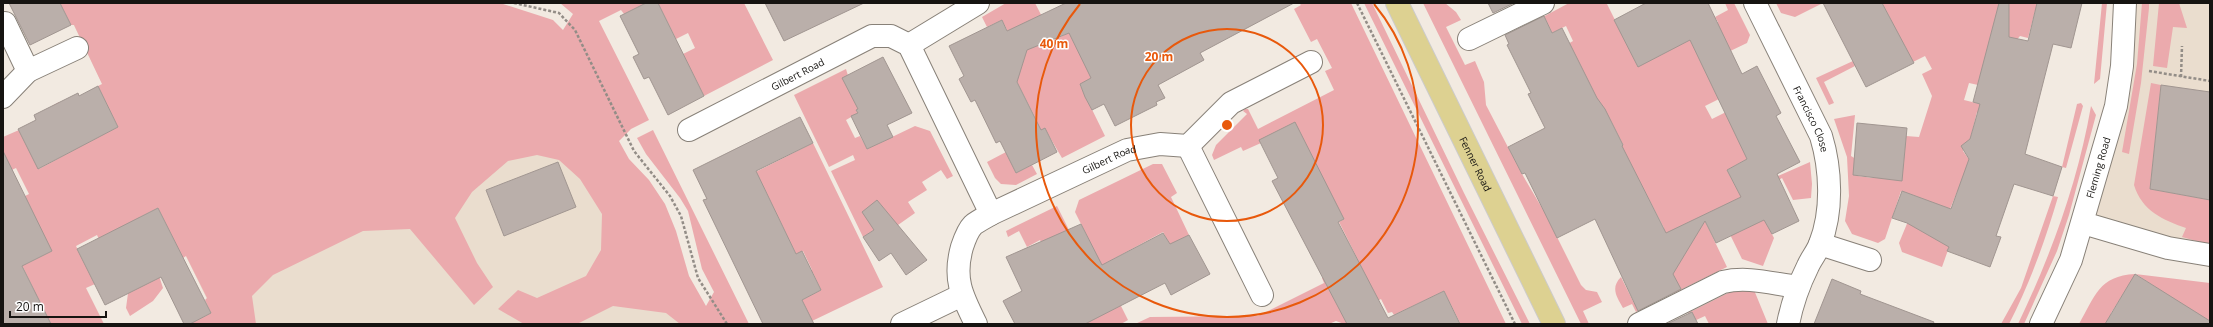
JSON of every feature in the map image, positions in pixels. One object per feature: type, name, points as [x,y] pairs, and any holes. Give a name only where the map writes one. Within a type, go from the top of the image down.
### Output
[{"type":"main road","name":"Fenner Road","points":[[1397,3],[1554,324]]},
{"type":"street","points":[[978,3],[910,45],[991,214]]},
{"type":"street","points":[[1468,39],[1543,3]]},
{"type":"street","name":"Francisco Close","points":[[1755,3],[1821,136],[1827,156],[1828,210],[1820,244],[1798,287],[1789,320]]},
{"type":"street","name":"Fleming Road","points":[[2041,324],[2071,260],[2116,106],[2122,66],[2124,3]]},
{"type":"street","points":[[5,23],[28,71]]},
{"type":"street","name":"Gilbert Road","points":[[689,130],[872,36],[891,36],[910,45]]},
{"type":"street","points":[[3,97],[28,71],[77,48]]},
{"type":"street","points":[[1262,295],[1188,146],[1231,103],[1311,62]]},
{"type":"street","name":"Gilbert Road","points":[[976,324],[962,295],[958,278],[958,260],[963,241],[972,226],[991,214],[1127,150],[1160,144],[1188,146]]},
{"type":"street","points":[[2083,223],[2168,248],[2210,255]]},
{"type":"street","points":[[1820,244],[1870,260]]},
{"type":"street","points":[[1639,324],[1723,282],[1734,279],[1744,279],[1798,287]]},
{"type":"street","points":[[902,324],[962,295]]},
{"type":"path","points":[[514,3],[559,13],[575,30],[634,151],[670,196],[681,216],[698,278],[727,324]]},
{"type":"path","points":[[1357,3],[1515,324]]},
{"type":"path","points":[[2181,77],[2182,46]]},
{"type":"path","points":[[2147,71],[2210,81]]},
{"type":"shaded area","points":[[60,3],[500,3],[553,20],[563,30],[573,14],[560,3],[646,3],[624,14],[621,10],[599,21],[649,120],[631,129],[619,141],[629,159],[649,180],[665,204],[676,231],[689,276],[706,306],[714,292],[702,269],[688,211],[680,198],[646,154],[637,138],[653,130],[749,324],[680,324],[666,313],[613,306],[577,324],[524,324],[498,309],[518,290],[537,298],[586,276],[601,250],[602,214],[580,179],[559,160],[537,155],[508,161],[472,192],[455,218],[477,263],[493,287],[474,305],[410,229],[363,231],[273,275],[252,296],[256,324],[190,324],[211,313],[205,300],[207,298],[186,256],[183,258],[158,208],[140,217],[163,288],[153,301],[130,316],[126,308],[129,286],[104,250],[97,235],[76,246],[95,284],[86,288],[104,324],[51,324],[37,296],[11,309],[34,290],[21,263],[26,264],[52,251],[3,207],[29,194],[16,168],[3,174],[3,137],[19,130],[39,169],[74,150],[52,106],[59,102],[81,146],[118,127],[98,86],[102,84],[74,25],[71,25]]},
{"type":"shaded area","points":[[63,3],[470,3],[702,324],[219,324]]},
{"type":"shaded area","points":[[658,3],[744,3],[773,60],[704,96],[683,54],[695,48],[688,33],[676,39]]},
{"type":"shaded area","points":[[1006,3],[1035,3],[1054,40],[1103,16],[1091,78],[1080,85],[1105,136],[1062,158],[1045,129],[1035,134],[1037,121],[1015,78],[1013,42],[1002,20],[987,27],[982,17]]},
{"type":"shaded area","points":[[1299,3],[1351,3],[1506,324],[1458,324],[1460,323],[1444,291],[1394,315],[1392,312],[1388,313],[1381,299],[1350,316],[1354,324],[1344,324],[1336,321],[1329,324],[1135,324],[1150,317],[1258,316],[1324,283],[1322,278],[1358,260],[1339,222],[1344,219],[1261,143],[1243,151],[1241,147],[1214,160],[1212,155],[1216,145],[1247,114],[1243,111],[1245,109],[1248,109],[1258,129],[1334,90],[1325,71],[1332,68],[1317,39],[1311,42],[1294,9],[1301,5]]},
{"type":"shaded area","points":[[1364,3],[1372,3],[1464,193],[1530,324],[1522,324]]},
{"type":"shaded area","points":[[1423,3],[1445,3],[1456,12],[1461,20],[1446,27],[1465,65],[1475,61],[1484,82],[1486,105],[1522,174],[1545,213],[1581,285],[1586,290],[1597,292],[1602,302],[1583,311],[1589,324],[1581,324]]},
{"type":"shaded area","points":[[1569,3],[1607,4],[1638,66],[1718,22],[1715,17],[1728,10],[1725,3],[1734,3],[1750,35],[1747,43],[1703,64],[1725,96],[1705,106],[1712,119],[1732,109],[1747,159],[1727,170],[1739,193],[1810,162],[1812,184],[1811,198],[1793,200],[1782,178],[1752,196],[1774,238],[1763,266],[1742,259],[1718,210],[1703,217],[1727,267],[1674,293],[1672,289],[1671,271],[1657,232],[1664,228],[1640,182],[1571,171],[1623,145],[1611,121],[1555,149],[1604,109],[1597,101],[1566,45],[1573,41],[1566,26],[1552,33],[1546,20],[1541,18]]},
{"type":"shaded area","points":[[1776,3],[1823,3],[1795,17],[1781,13]]},
{"type":"shaded area","points":[[1882,3],[2037,3],[2036,7],[2071,15],[2070,20],[2035,11],[2028,38],[2020,36],[1978,85],[1969,83],[1964,100],[2025,115],[2023,123],[1977,112],[1971,136],[1986,140],[1965,143],[1963,151],[1968,158],[2011,168],[1970,196],[1957,192],[1950,209],[1958,222],[1942,267],[1902,252],[1899,243],[1918,197],[1901,191],[1885,239],[1878,243],[1852,234],[1845,221],[1849,196],[1847,157],[1834,119],[1855,115],[1851,156],[1856,159],[1855,172],[1858,176],[1873,178],[1878,174],[1879,164],[1903,166],[1906,136],[1919,137],[1932,96],[1922,74],[1932,69],[1925,56],[1901,68],[1901,70],[1895,59],[1904,55],[1906,48],[1903,43],[1897,41],[1890,18]]},
{"type":"shaded area","points":[[2102,3],[2107,3],[2100,79],[2094,84]]},
{"type":"shaded area","points":[[2125,3],[2210,3],[2210,255],[2083,223]]},
{"type":"shaded area","points":[[2142,3],[2149,3],[2149,8],[2141,83],[2129,154],[2122,152],[2137,64]]},
{"type":"shaded area","points":[[2159,3],[2179,3],[2187,28],[2173,27],[2167,68],[2153,66]]},
{"type":"shaded area","points":[[1853,61],[1855,66],[1824,82],[1834,103],[1829,105],[1816,78]]},
{"type":"shaded area","points":[[846,69],[858,109],[856,110],[858,113],[846,120],[855,138],[860,136],[867,149],[915,126],[930,131],[953,176],[947,179],[941,170],[922,182],[927,190],[908,202],[915,213],[898,225],[874,230],[863,237],[831,171],[855,160],[853,155],[829,167],[794,95]]},
{"type":"shaded area","points":[[2151,83],[2161,85],[2150,189],[2210,200],[2210,245],[2182,237],[2186,228],[2169,222],[2154,213],[2142,202],[2134,185]]},
{"type":"shaded area","points":[[2081,103],[2083,106],[2066,168],[2062,167],[2077,104]]},
{"type":"shaded area","points":[[2091,106],[2096,115],[2069,215],[2057,251],[2024,324],[2018,324],[2042,272],[2062,218],[2079,162]]},
{"type":"shaded area","points":[[813,143],[883,287],[812,321],[802,300],[821,290],[813,273],[797,278],[812,270],[803,251],[796,254],[758,176],[707,199],[706,197]]},
{"type":"shaded area","points":[[1006,152],[1016,173],[1032,165],[1037,174],[1016,185],[1001,184],[995,178],[987,162]]},
{"type":"shaded area","points":[[1153,164],[1162,164],[1177,193],[1171,197],[1189,235],[1170,245],[1163,232],[1106,263],[1108,280],[1128,320],[1121,324],[1085,324],[1040,240],[1027,247],[1019,231],[1008,237],[1006,231],[1057,206],[1069,230],[1094,250],[1075,212],[1079,200]]},
{"type":"shaded area","points":[[2053,196],[2058,197],[2048,230],[2017,309],[2009,324],[2001,324],[2021,288]]},
{"type":"shaded area","points":[[2136,274],[2111,313],[2110,323],[2079,324],[2094,296],[2106,283],[2123,276]]},
{"type":"shaded area","points":[[2136,274],[2210,283],[2210,324]]},
{"type":"shaded area","points":[[1621,277],[1634,303],[1651,294],[1655,302],[1636,312],[1632,304],[1623,308],[1615,289]]},
{"type":"shaded area","points":[[1746,288],[1754,290],[1768,324],[1709,324],[1705,316],[1694,321],[1688,313],[1732,291]]},
{"type":"building","points":[[9,3],[60,3],[71,25],[30,45]]},
{"type":"building","points":[[646,3],[658,3],[704,96],[668,115],[649,77],[644,79],[633,57],[639,54],[620,16]]},
{"type":"building","points":[[765,3],[864,3],[784,41]]},
{"type":"building","points":[[1066,3],[1294,3],[1200,53],[1204,60],[1158,85],[1165,98],[1156,102],[1157,105],[1115,126],[1104,104],[1092,110],[1085,97],[1080,84],[1091,78],[1069,33],[1027,50],[1017,82],[1041,130],[1045,128],[1057,152],[1016,173],[1000,141],[996,143],[975,100],[971,102],[959,79],[964,76],[949,46],[1002,20],[1007,31]]},
{"type":"building","points":[[1488,3],[1514,3],[1493,13]]},
{"type":"building","points":[[1646,3],[1708,3],[1742,74],[1757,66],[1781,113],[1776,116],[1800,162],[1777,174],[1799,221],[1772,234],[1764,220],[1716,243],[1705,221],[1673,274],[1681,289],[1638,311],[1595,219],[1557,238],[1525,173],[1522,174],[1508,147],[1545,128],[1528,94],[1531,93],[1507,45],[1509,44],[1505,35],[1544,16],[1552,33],[1562,28],[1597,98],[1605,109],[1666,233],[1741,197],[1727,170],[1747,159],[1690,40],[1638,67],[1614,20]]},
{"type":"building","points":[[1823,3],[1882,3],[1914,63],[1866,87]]},
{"type":"building","points":[[1999,3],[2009,3],[2009,37],[2028,41],[2037,3],[2082,3],[2071,48],[2053,44],[2025,154],[2062,167],[2053,196],[2014,184],[1996,236],[2001,237],[1990,267],[1947,251],[1949,247],[1907,223],[1892,218],[1902,191],[1951,209],[1969,159],[1961,146],[1970,139],[1980,104],[1973,102]]},
{"type":"building","points":[[883,57],[912,113],[887,125],[893,137],[867,149],[851,116],[858,113],[856,110],[858,109],[842,78]]},
{"type":"building","points":[[2161,85],[2210,92],[2210,200],[2150,189]]},
{"type":"building","points":[[98,86],[118,127],[38,169],[18,129],[36,120],[34,115],[78,93],[79,96]]},
{"type":"building","points":[[800,117],[813,143],[756,171],[796,254],[802,251],[821,290],[802,300],[814,324],[763,324],[703,200],[707,199],[693,170]]},
{"type":"building","points":[[1295,122],[1344,219],[1338,222],[1388,318],[1444,291],[1460,324],[1347,324],[1272,181],[1278,178],[1259,140]]},
{"type":"building","points":[[1857,123],[1907,128],[1902,181],[1853,175]]},
{"type":"building","points":[[3,151],[52,251],[22,266],[51,324],[3,324]]},
{"type":"building","points":[[558,162],[576,207],[504,236],[486,190]]},
{"type":"building","points":[[877,200],[927,260],[906,275],[891,253],[879,261],[863,237],[874,230],[862,212]]},
{"type":"building","points":[[158,208],[211,313],[190,324],[184,324],[161,277],[105,305],[77,249]]},
{"type":"building","points":[[1081,224],[1102,265],[1163,233],[1170,244],[1189,235],[1210,274],[1171,295],[1165,283],[1085,324],[1015,324],[1003,301],[1022,291],[1006,257]]},
{"type":"building","points":[[2135,274],[2210,321],[2210,324],[2105,324]]},
{"type":"building","points":[[1832,279],[1861,291],[1860,294],[1934,322],[1933,324],[1814,324]]},
{"type":"building","points":[[1692,312],[1698,324],[1667,324]]}]
